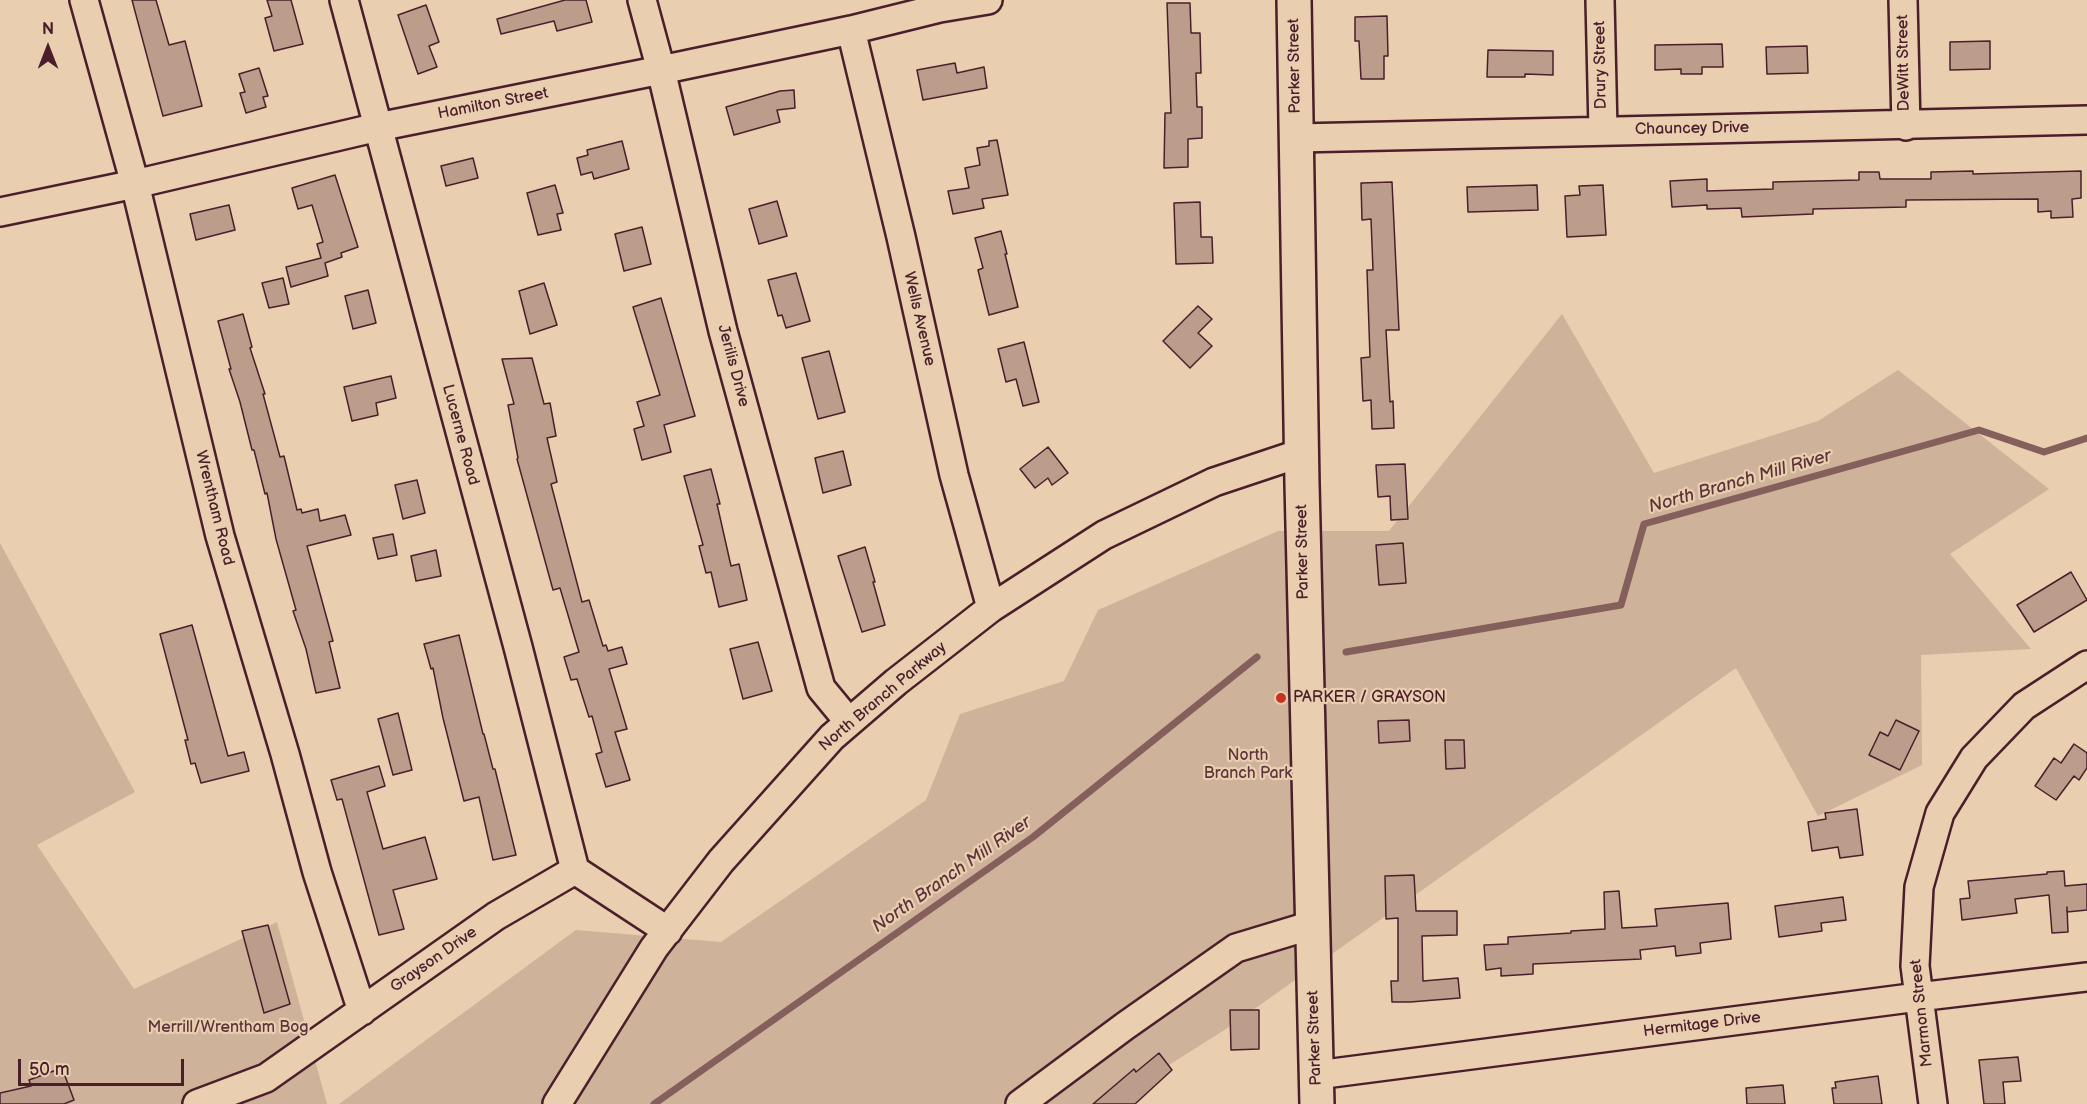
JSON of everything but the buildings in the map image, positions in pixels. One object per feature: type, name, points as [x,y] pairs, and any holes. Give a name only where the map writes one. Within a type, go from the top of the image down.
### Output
[{"type":"main road","name":"Parker Street","points":[[1294,0],[1301,453],[1317,1089]]},
{"type":"street","name":"Wrentham Road","points":[[84,0],[135,184],[220,536],[285,754],[317,872],[362,1011]]},
{"type":"street","name":"Lucerne Road","points":[[344,0],[518,647],[575,870]]},
{"type":"street","name":"Jerilis Drive","points":[[642,0],[661,70],[723,331],[820,688],[849,722]]},
{"type":"street","name":"Hamilton Street","points":[[0,212],[135,184],[378,127],[851,30],[940,4],[988,0]]},
{"type":"street","name":"Drury Street","points":[[1600,0],[1603,130]]},
{"type":"street","name":"DeWitt Street","points":[[1903,0],[1906,126]]},
{"type":"street","name":"Wells Avenue","points":[[851,30],[901,237],[954,475],[991,608]]},
{"type":"street","name":"Chauncey Drive","points":[[1297,138],[1603,130],[1906,126],[2087,120]]},
{"type":"street","name":"North Branch Parkway","points":[[556,1104],[654,948],[721,861],[832,737],[849,722],[991,608],[1104,535],[1214,482],[1301,453]]},
{"type":"street","name":"Marmon Street","points":[[1933,1104],[1914,966],[1919,887],[1940,813],[1974,758],[2024,706],[2087,665]]},
{"type":"street","points":[[575,870],[668,931]]},
{"type":"street","name":"Grayson Drive","points":[[197,1104],[266,1078],[496,916],[575,870]]},
{"type":"street","points":[[1020,1104],[1236,948],[1312,925]]},
{"type":"street","name":"Hermitage Drive","points":[[1317,1089],[1918,997],[2087,977]]},
{"type":"green space","name":"North Branch Park","points":[[1562,314],[1654,473],[1818,421],[1898,370],[2049,489],[1950,554],[2031,649],[1921,655],[1922,765],[1818,816],[1736,668],[1226,1029],[1107,1104],[339,1104],[576,930],[721,942],[926,800],[960,714],[1064,681],[1098,610],[1278,531],[1389,531]]},
{"type":"green space","name":"Merrill/Wrentham Bog","points":[[0,543],[135,792],[37,845],[134,989],[277,922],[327,1104],[0,1104]]},
{"type":"waterway","name":"North Branch Mill River","points":[[1346,652],[1621,605],[1644,524],[1979,430],[2044,452],[2087,438]]},
{"type":"waterway","name":"North Branch Mill River","points":[[654,1104],[1033,837],[1257,657]]},
{"type":"place","name":"PARKER / GRAYSON","points":[[1281,698]]}]
